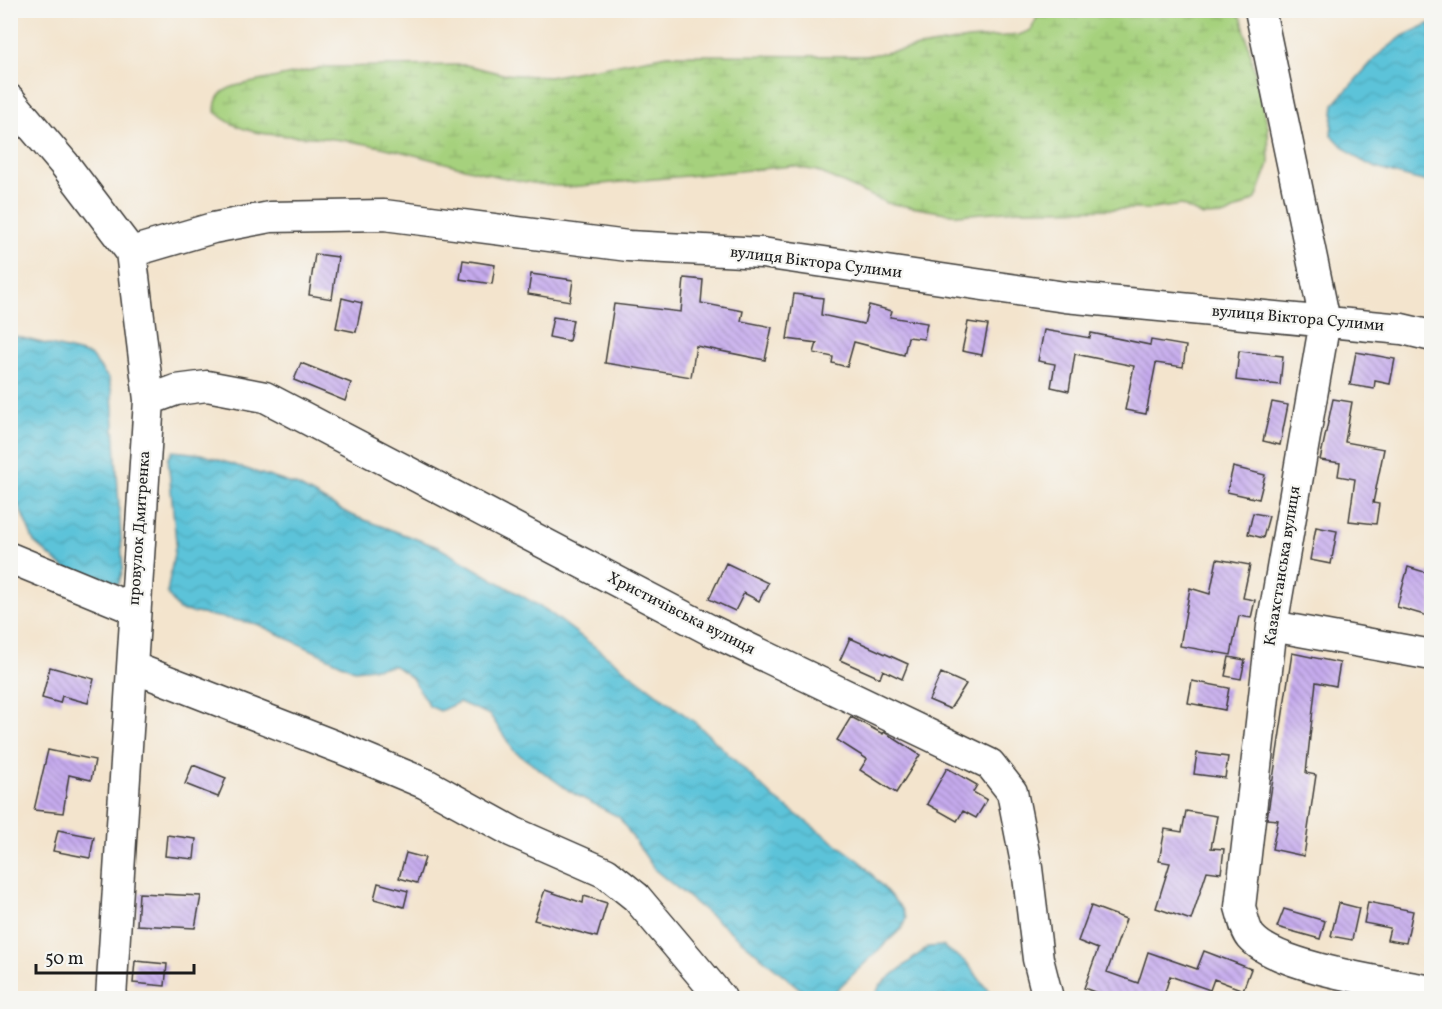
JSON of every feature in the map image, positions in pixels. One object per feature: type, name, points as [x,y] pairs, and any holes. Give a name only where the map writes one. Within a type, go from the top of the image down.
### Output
[{"type":"street","name":"Казахстанська вулиця","points":[[1260,10],[1325,321],[1272,626],[1240,907],[1250,937],[1277,955],[1347,974],[1431,991]]},
{"type":"street","points":[[10,100],[65,165],[131,252]]},
{"type":"street","name":"вулиця Віктора Сулими","points":[[131,252],[213,228],[270,217],[384,215],[628,246],[762,253],[1065,297],[1402,329],[1431,336]]},
{"type":"street","name":"провулок Дмитренка","points":[[111,999],[149,400],[131,252]]},
{"type":"street","name":"Христичівська вулиця","points":[[149,400],[176,390],[207,386],[265,397],[708,629],[990,764],[1012,792],[1027,868],[1038,959],[1048,999]]},
{"type":"street","points":[[10,558],[134,609]]},
{"type":"street","points":[[1272,626],[1431,655]]},
{"type":"street","points":[[132,667],[426,784],[513,832],[606,873],[636,897],[721,999]]},
{"type":"green space","points":[[1040,11],[1236,11],[1242,19],[1268,127],[1269,164],[1256,199],[1226,215],[1203,216],[1181,205],[1152,209],[1017,210],[958,215],[887,203],[817,171],[792,166],[570,187],[508,179],[355,142],[267,134],[240,127],[215,112],[218,98],[230,88],[325,67],[466,65],[503,74],[549,77],[667,55],[865,56],[968,39],[1019,35],[1031,30]]},
{"type":"water","points":[[1431,23],[1431,183],[1388,172],[1365,163],[1354,156],[1331,134],[1334,104],[1377,56],[1403,36]]},
{"type":"water","points":[[10,335],[90,355],[109,379],[112,393],[123,569],[119,583],[107,588],[84,572],[64,568],[34,542],[18,504],[11,499]]},
{"type":"water","points":[[173,451],[201,454],[298,486],[351,515],[438,547],[546,610],[697,724],[774,798],[861,862],[902,909],[906,918],[902,928],[830,996],[809,996],[655,870],[619,817],[571,792],[514,751],[490,715],[459,702],[440,711],[429,706],[412,678],[395,666],[354,670],[257,624],[179,610],[167,593],[176,542],[168,459]]},
{"type":"water","points":[[943,946],[967,963],[994,998],[874,998],[880,985],[928,947]]},
{"type":"building","points":[[315,254],[338,257],[332,299],[309,295]]},
{"type":"building","points":[[463,260],[495,265],[492,284],[460,279]]},
{"type":"building","points":[[531,274],[573,280],[570,301],[528,294]]},
{"type":"building","points":[[684,278],[703,280],[701,303],[743,311],[741,321],[772,327],[765,360],[696,346],[691,377],[605,363],[614,304],[681,312]]},
{"type":"building","points":[[794,294],[823,298],[821,315],[864,324],[869,305],[892,311],[890,317],[927,323],[924,339],[908,337],[904,355],[854,342],[847,367],[832,363],[833,357],[814,353],[817,343],[787,339]]},
{"type":"building","points":[[342,298],[362,303],[356,332],[336,328]]},
{"type":"building","points":[[553,317],[573,320],[569,341],[549,337]]},
{"type":"building","points":[[968,322],[988,325],[982,355],[962,351]]},
{"type":"building","points":[[1044,330],[1090,338],[1091,333],[1150,345],[1151,340],[1186,346],[1183,367],[1156,363],[1146,414],[1125,410],[1134,366],[1075,354],[1069,391],[1051,387],[1055,364],[1038,361]]},
{"type":"building","points":[[1239,351],[1283,356],[1280,385],[1236,380]]},
{"type":"building","points":[[1356,352],[1395,359],[1390,384],[1375,381],[1374,389],[1350,385]]},
{"type":"building","points":[[301,363],[351,383],[345,401],[294,380]]},
{"type":"building","points":[[1333,399],[1352,402],[1345,442],[1384,449],[1373,503],[1379,504],[1376,524],[1349,521],[1355,479],[1338,476],[1340,463],[1320,460]]},
{"type":"building","points":[[1272,402],[1288,405],[1280,445],[1263,441]]},
{"type":"building","points":[[1233,467],[1265,475],[1259,499],[1227,492]]},
{"type":"building","points":[[1253,513],[1269,516],[1263,538],[1248,534]]},
{"type":"building","points":[[1316,527],[1337,531],[1331,564],[1310,560]]},
{"type":"building","points":[[1217,559],[1250,565],[1243,598],[1255,600],[1251,618],[1239,616],[1231,655],[1180,646],[1190,588],[1210,594]]},
{"type":"building","points":[[726,563],[768,583],[759,601],[744,593],[735,611],[709,599]]},
{"type":"building","points":[[1408,567],[1431,574],[1431,617],[1397,607]]},
{"type":"building","points":[[850,638],[908,664],[902,679],[883,670],[880,678],[840,660]]},
{"type":"building","points":[[1292,653],[1340,663],[1336,686],[1316,682],[1306,773],[1316,775],[1304,856],[1272,849],[1278,820],[1267,819]]},
{"type":"building","points":[[1229,657],[1245,660],[1241,679],[1225,676]]},
{"type":"building","points":[[50,667],[94,679],[88,703],[62,696],[60,703],[42,698]]},
{"type":"building","points":[[941,673],[966,684],[950,709],[929,700]]},
{"type":"building","points":[[1192,681],[1229,688],[1225,710],[1188,703]]},
{"type":"building","points":[[851,717],[883,734],[884,732],[920,755],[896,793],[860,770],[867,759],[837,740]]},
{"type":"building","points":[[48,750],[95,760],[91,780],[69,775],[63,813],[34,810]]},
{"type":"building","points":[[1197,753],[1228,757],[1225,778],[1194,774]]},
{"type":"building","points":[[193,765],[226,778],[218,797],[185,784]]},
{"type":"building","points":[[947,768],[977,785],[973,792],[987,800],[976,818],[963,811],[957,821],[927,804]]},
{"type":"building","points":[[1186,811],[1217,816],[1211,848],[1224,849],[1221,873],[1207,871],[1191,920],[1156,908],[1170,863],[1159,861],[1165,829],[1182,832]]},
{"type":"building","points":[[58,830],[94,837],[90,858],[53,851]]},
{"type":"building","points":[[167,835],[196,839],[194,859],[165,856]]},
{"type":"building","points":[[406,853],[425,858],[417,883],[399,878]]},
{"type":"building","points":[[378,883],[408,891],[404,907],[374,899]]},
{"type":"building","points":[[545,890],[583,903],[584,896],[607,903],[597,937],[534,920]]},
{"type":"building","points":[[139,893],[201,896],[195,928],[137,925]]},
{"type":"building","points":[[1368,902],[1413,911],[1406,943],[1387,940],[1390,928],[1364,923]]},
{"type":"building","points":[[1339,903],[1359,908],[1352,940],[1331,936]]},
{"type":"building","points":[[1091,906],[1126,919],[1107,972],[1138,983],[1148,952],[1197,969],[1204,951],[1251,969],[1243,990],[1214,979],[1210,990],[1170,976],[1165,992],[1176,996],[1175,999],[1113,999],[1084,988],[1098,949],[1078,941]]},
{"type":"building","points":[[1284,909],[1325,921],[1320,939],[1277,927]]},
{"type":"building","points":[[135,961],[167,964],[165,986],[133,983]]}]
